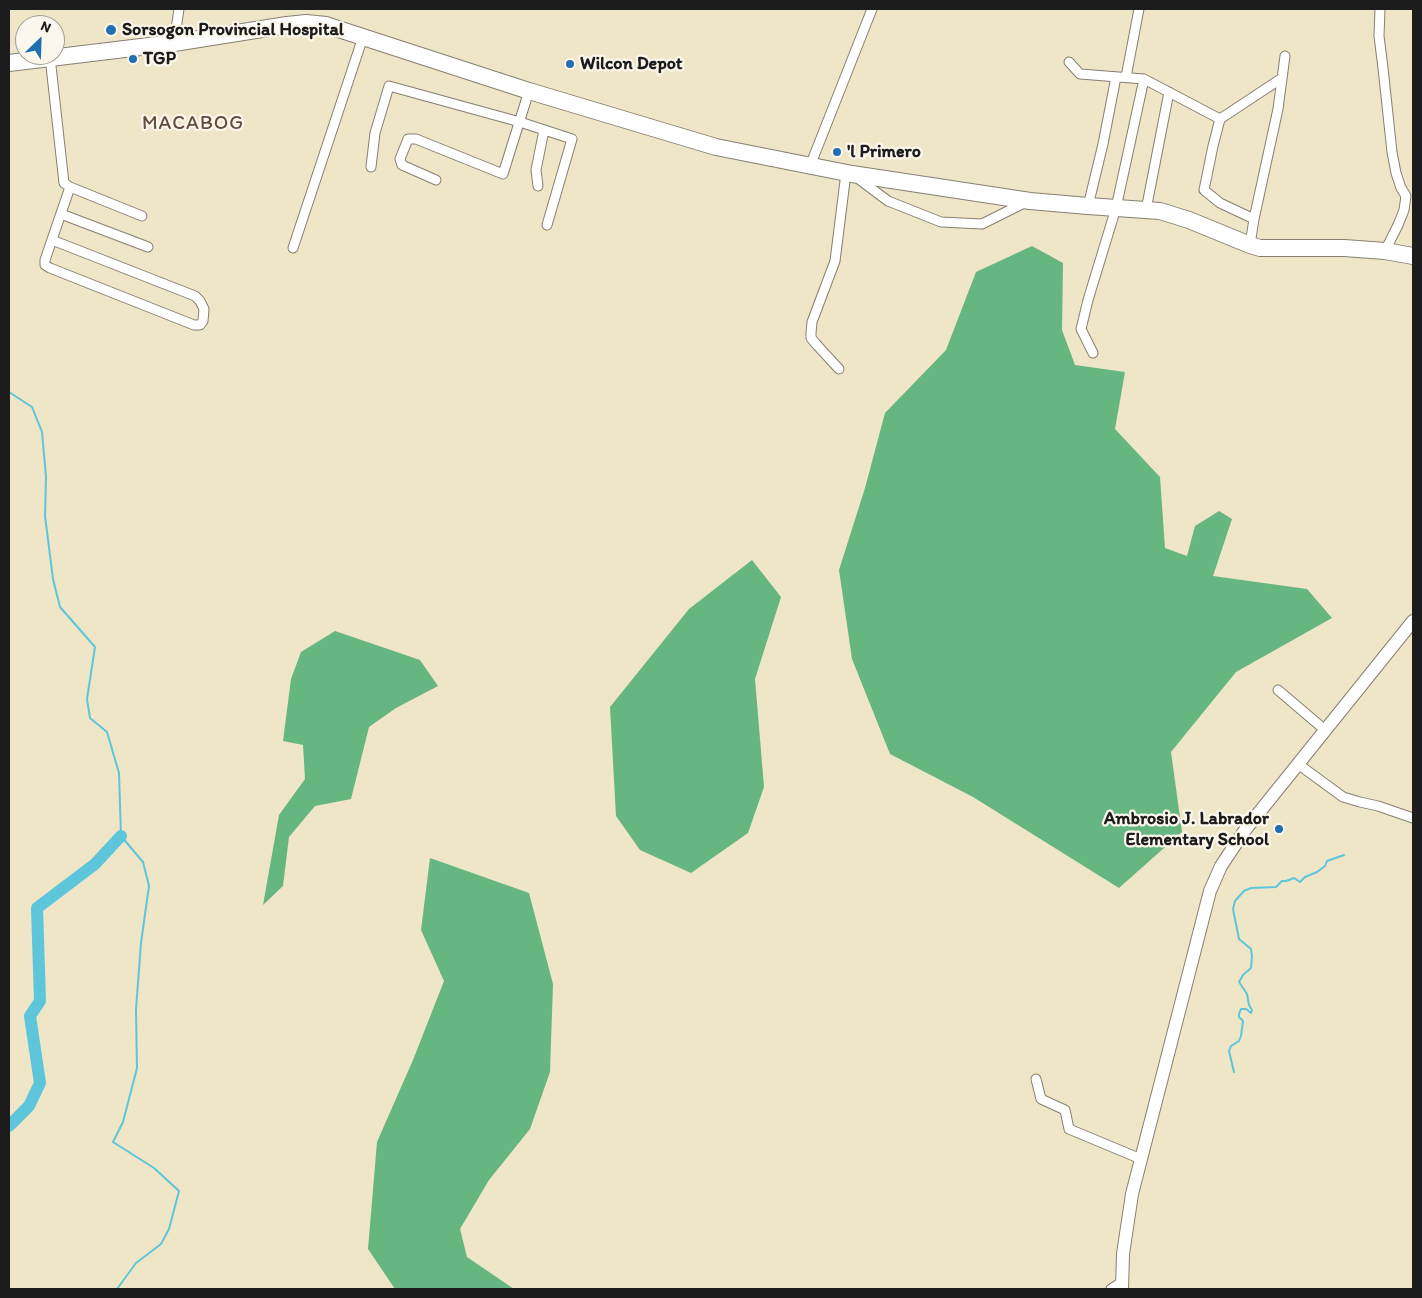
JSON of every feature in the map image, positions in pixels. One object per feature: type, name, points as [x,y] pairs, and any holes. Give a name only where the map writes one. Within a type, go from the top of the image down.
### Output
[{"type":"highway","points":[[65,55],[174,43],[306,23],[326,25],[529,91],[716,147],[849,174],[1030,200],[1160,211],[1189,220],[1260,248],[1327,247],[1385,251],[1413,256]]},
{"type":"street","points":[[174,43],[178,9]]},
{"type":"street","points":[[810,166],[872,9]]},
{"type":"street","points":[[1088,206],[1139,9]]},
{"type":"street","points":[[1380,9],[1378,36],[1392,152],[1401,188],[1406,196],[1404,210],[1385,251]]},
{"type":"street","points":[[293,248],[363,37]]},
{"type":"street","points":[[1250,245],[1278,109],[1285,56]]},
{"type":"street","points":[[1069,62],[1080,74],[1144,79],[1220,119]]},
{"type":"street","points":[[51,65],[64,183],[142,216]]},
{"type":"street","points":[[1254,219],[1220,204],[1204,190],[1220,119],[1282,78]]},
{"type":"street","points":[[1093,353],[1081,329],[1116,208],[1144,79]]},
{"type":"street","points":[[371,166],[376,133],[389,86],[572,138],[548,225]]},
{"type":"street","points":[[436,180],[402,165],[400,159],[408,139],[416,139],[503,174],[529,91]]},
{"type":"street","points":[[1146,210],[1169,92]]},
{"type":"street","points":[[538,186],[536,170],[544,130]]},
{"type":"street","points":[[839,369],[811,338],[811,333],[812,322],[835,262],[849,174],[888,201],[941,222],[982,224],[1030,200]]},
{"type":"street","points":[[52,240],[195,296],[204,309],[203,321],[200,325],[194,325],[45,265],[44,260],[70,187]]},
{"type":"street","points":[[61,214],[148,247]]},
{"type":"street","points":[[1118,1287],[1132,1194],[1210,891],[1221,866],[1245,830],[1413,621]]},
{"type":"street","points":[[1278,690],[1325,730]]},
{"type":"street","points":[[1298,764],[1343,797],[1413,818]]},
{"type":"street","points":[[1036,1079],[1041,1099],[1065,1110],[1069,1129],[1141,1159]]},
{"type":"green space","points":[[1032,246],[1063,263],[1062,330],[1075,365],[1125,372],[1115,429],[1160,477],[1165,548],[1187,556],[1195,526],[1219,511],[1232,519],[1213,576],[1307,589],[1332,618],[1236,672],[1171,752],[1182,832],[1119,888],[973,797],[890,754],[852,659],[839,570],[865,488],[885,413],[946,350],[976,272]]},
{"type":"green space","points":[[752,560],[781,597],[755,679],[764,787],[748,833],[691,873],[640,850],[616,816],[610,707],[689,609]]},
{"type":"green space","points":[[335,631],[420,660],[438,686],[396,708],[369,727],[351,799],[315,806],[289,837],[283,886],[263,905],[279,815],[305,779],[303,745],[283,741],[291,679],[301,652]]},
{"type":"green space","points":[[430,858],[529,893],[553,984],[550,1072],[530,1129],[489,1180],[460,1229],[467,1257],[514,1289],[395,1289],[368,1249],[377,1142],[413,1060],[444,981],[421,930]]},
{"type":"waterway","points":[[9,392],[32,407],[42,432],[46,477],[45,516],[53,579],[60,607],[95,647],[87,699],[90,718],[107,732],[119,773],[121,836],[143,862],[149,886],[141,943],[136,1009],[137,1068],[123,1122],[113,1142],[154,1168],[179,1191],[169,1229],[161,1244],[136,1263],[117,1289]]},
{"type":"waterway","points":[[9,1126],[29,1106],[40,1083],[30,1016],[40,1001],[37,908],[95,864],[121,836]]},
{"type":"waterway","points":[[1234,1072],[1229,1051],[1231,1046],[1239,1041],[1241,1036],[1243,1021],[1239,1014],[1241,1009],[1246,1009],[1251,1013],[1252,1010],[1247,994],[1239,982],[1243,975],[1251,968],[1252,956],[1251,949],[1239,939],[1233,909],[1235,901],[1244,891],[1251,888],[1276,887],[1282,881],[1294,878],[1300,882],[1305,877],[1325,866],[1327,861],[1344,855]]},
{"type":"place","name":"Sorsogon Provincial Hospital","points":[[111,30]]},
{"type":"place","name":"TGP","points":[[133,59]]},
{"type":"place","name":"Wilcon Depot","points":[[570,64]]},
{"type":"place","name":"'l Primero","points":[[837,152]]},
{"type":"place","name":"Ambrosio J. Labrador Elementary School","points":[[1279,829]]},
{"type":"district","name":"MACABOG","points":[[193,124]]}]
